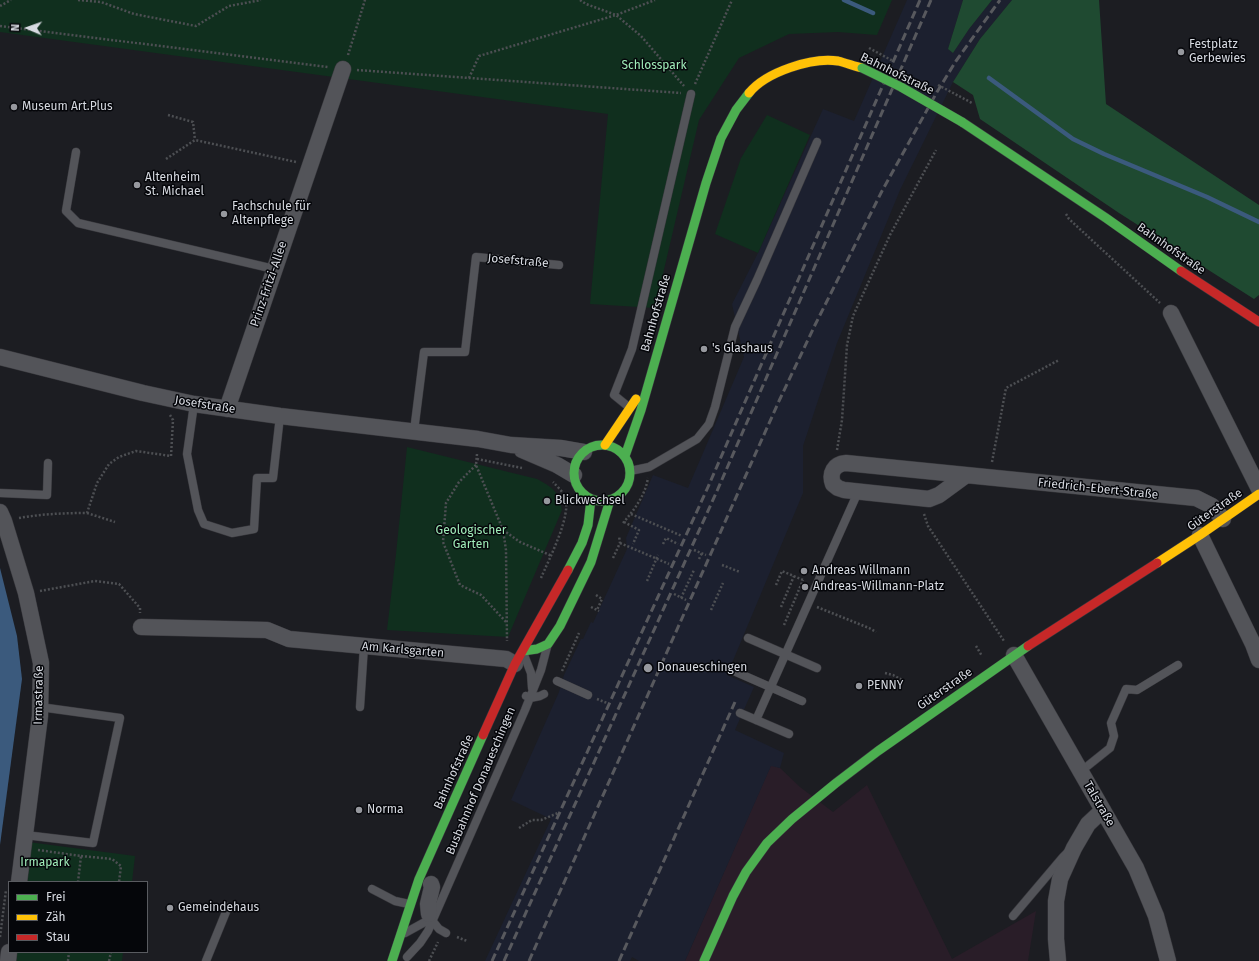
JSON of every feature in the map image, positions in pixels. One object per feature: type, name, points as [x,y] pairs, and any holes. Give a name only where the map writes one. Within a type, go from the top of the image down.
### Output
[{"type":"main road","name":"Bahnhofstraße","points":[[625,456],[641,410],[706,183],[721,138],[736,110],[754,87],[777,73],[797,65],[814,61],[837,61],[862,68],[902,87],[962,122],[1259,322]]},
{"type":"main road","name":"Bahnhofstraße","points":[[605,445],[649,380]]},
{"type":"main road","points":[[597,445],[605,445],[612,447],[625,456],[629,463],[629,480],[625,489],[619,496],[610,500],[597,501],[584,495],[579,489],[575,482],[574,475],[576,462],[584,452],[597,445]]},
{"type":"main road","name":"Güterstraße","points":[[704,961],[733,896],[746,872],[767,844],[792,819],[836,783],[1014,655],[1200,535],[1259,494]]},
{"type":"main road","name":"Bahnhofstraße","points":[[392,961],[419,879],[515,658],[582,544],[588,525],[591,499]]},
{"type":"main road","points":[[515,658],[548,644],[560,626],[588,569],[602,530],[610,500]]},
{"type":"main road","name":"Bahnhofstraße","points":[[406,959],[410,940],[410,904]]},
{"type":"street","name":"Prinz-Fritzi-Allee","points":[[227,409],[343,69]]},
{"type":"street","points":[[1170,313],[1259,489]]},
{"type":"street","name":"Josefstraße","points":[[0,357],[194,404],[280,416],[478,439],[511,445],[561,448],[584,452]]},
{"type":"street","name":"Josefstraße","points":[[511,445],[557,465],[574,475]]},
{"type":"street","name":"Friedrich-Ebert-Straße","points":[[836,466],[846,463],[1196,498],[1212,506],[1223,519]]},
{"type":"street","points":[[836,466],[832,475],[833,484],[844,490],[929,499],[939,496],[965,476]]},
{"type":"street","name":"Irmastraße","points":[[2,516],[26,593],[41,663],[40,716],[24,842],[13,881]]},
{"type":"street","points":[[1200,535],[1256,642],[1259,660]]},
{"type":"street","name":"Am Karlsgarten","points":[[141,627],[267,630],[289,639],[515,658]]},
{"type":"street","name":"Talstraße","points":[[1014,655],[1136,868],[1156,916],[1168,961]]},
{"type":"street","points":[[1058,961],[1056,939],[1056,901],[1060,879],[1074,848],[1088,824],[1103,810]]},
{"type":"street","points":[[431,884],[432,887],[428,904],[432,918]]},
{"type":"lane","points":[[630,408],[614,395],[632,349],[691,94]]},
{"type":"lane","points":[[630,471],[649,467],[697,439],[709,424],[715,407],[735,327],[817,142]]},
{"type":"lane","points":[[76,152],[66,211],[78,223],[274,269]]},
{"type":"lane","name":"Josefstraße","points":[[414,431],[424,352],[464,352],[476,257],[559,265]]},
{"type":"lane","points":[[194,404],[187,454],[198,510],[204,524],[232,533],[254,529],[257,478],[273,478],[280,416]]},
{"type":"lane","points":[[0,493],[47,495],[48,463]]},
{"type":"lane","points":[[756,720],[858,492]]},
{"type":"lane","points":[[748,638],[817,668]]},
{"type":"lane","name":"Busbahnhof Donaueschingen","points":[[406,959],[428,931],[432,918],[471,835],[546,656],[548,644]]},
{"type":"lane","points":[[360,707],[364,646]]},
{"type":"lane","points":[[515,658],[531,673],[529,695],[540,696],[544,694]]},
{"type":"lane","points":[[1080,772],[1110,748],[1114,736],[1111,723],[1126,689],[1137,690],[1178,665]]},
{"type":"lane","points":[[736,672],[802,701]]},
{"type":"lane","points":[[557,681],[588,695]]},
{"type":"lane","points":[[24,842],[93,843],[120,718],[40,707]]},
{"type":"lane","points":[[740,713],[789,734]]},
{"type":"lane","points":[[1013,916],[1063,857],[1074,848]]},
{"type":"lane","points":[[372,889],[395,901],[410,904]]},
{"type":"lane","points":[[206,961],[228,907]]},
{"type":"lane","points":[[400,936],[432,918],[439,929],[446,933]]},
{"type":"path","points":[[0,6],[11,0]]},
{"type":"path","points":[[78,0],[101,2],[134,14],[196,26],[229,6],[260,0]]},
{"type":"path","points":[[350,49],[365,0]]},
{"type":"path","points":[[580,0],[586,4],[616,15],[641,36],[691,94]]},
{"type":"path","points":[[469,78],[479,56],[616,15],[655,0]]},
{"type":"path","points":[[691,94],[732,0]]},
{"type":"path","points":[[0,26],[343,69],[691,94]]},
{"type":"path","points":[[168,115],[193,122],[195,140]]},
{"type":"path","points":[[166,159],[195,140],[310,165]]},
{"type":"path","points":[[836,466],[842,420],[847,345],[854,316],[890,235],[936,150]]},
{"type":"path","points":[[1064,212],[1069,219],[1170,313]]},
{"type":"path","points":[[989,478],[1006,388],[1059,360]]},
{"type":"path","points":[[87,513],[97,483],[108,464],[118,457],[136,451],[162,456],[171,456],[173,420],[166,409],[168,398]]},
{"type":"path","points":[[515,658],[507,624],[506,550],[503,530],[476,465],[477,459],[527,469]]},
{"type":"path","points":[[476,465],[459,482],[446,503],[443,542],[460,585],[481,595],[507,624]]},
{"type":"path","points":[[602,530],[618,529],[637,506],[647,485],[649,467]]},
{"type":"path","points":[[503,530],[520,542],[550,556],[566,514],[565,496],[553,480]]},
{"type":"path","points":[[920,498],[928,526],[1014,655]]},
{"type":"path","points":[[2,516],[87,513],[115,522]]},
{"type":"path","points":[[631,514],[682,536]]},
{"type":"path","points":[[624,522],[639,530],[633,544]]},
{"type":"path","points":[[664,544],[666,538],[678,544]]},
{"type":"path","points":[[620,543],[670,564]]},
{"type":"path","points":[[694,550],[706,554]]},
{"type":"path","points":[[699,559],[702,553]]},
{"type":"path","points":[[647,580],[658,555]]},
{"type":"path","points":[[722,565],[740,572]]},
{"type":"path","points":[[728,572],[730,568]]},
{"type":"path","points":[[681,598],[694,570]]},
{"type":"path","points":[[776,585],[782,572],[817,585]]},
{"type":"path","points":[[781,607],[794,576]]},
{"type":"path","points":[[26,593],[95,580],[119,584],[140,608],[141,627]]},
{"type":"path","points":[[711,610],[723,582]]},
{"type":"path","points":[[674,594],[686,600]]},
{"type":"path","points":[[590,607],[598,610],[602,599],[596,595]]},
{"type":"path","points":[[809,603],[876,632]]},
{"type":"path","points":[[885,673],[904,681]]},
{"type":"path","points":[[520,828],[532,820],[541,820],[558,813]]},
{"type":"path","points":[[24,842],[81,856],[112,859],[121,866],[119,881]]},
{"type":"path","points":[[78,881],[81,856]]},
{"type":"path","points":[[0,936],[8,901]]},
{"type":"path","points":[[429,961],[440,939],[446,933]]},
{"type":"shaded area","points":[[907,0],[963,0],[948,49],[953,53],[969,29],[992,0],[1012,0],[980,39],[953,82],[900,190],[837,343],[803,446],[803,493],[727,675],[754,687],[735,730],[784,753],[780,768],[771,766],[685,961],[639,961],[632,957],[630,961],[485,961],[551,819],[511,800],[559,692],[564,675],[581,639],[583,639],[591,622],[593,623],[627,549],[626,538],[653,475],[688,488],[744,357],[732,304],[758,253],[823,109],[854,121]]},
{"type":"shaded area","points":[[771,765],[780,768],[800,787],[833,812],[867,785],[952,959],[1036,911],[1028,961],[685,961]]},
{"type":"green space","name":"Schlosspark","points":[[0,0],[892,0],[877,35],[838,32],[789,34],[739,58],[699,120],[655,308],[590,304],[608,114],[0,32]]},
{"type":"green space","points":[[963,0],[992,0],[969,29],[953,53],[948,49]]},
{"type":"green space","points":[[1012,0],[1099,0],[1106,104],[1259,205],[1259,295],[1254,299],[1119,213],[980,119],[973,95],[953,82],[980,39]]},
{"type":"green space","points":[[767,115],[810,135],[758,253],[715,234],[741,158]]},
{"type":"green space","name":"Geologischer Garten","points":[[407,447],[537,479],[551,487],[557,494],[562,510],[508,637],[387,630]]},
{"type":"green space","name":"Irmapark","points":[[28,842],[135,856],[132,881],[23,881]]},
{"type":"green space","points":[[15,953],[123,953],[122,961],[13,961]]},
{"type":"water","points":[[0,568],[17,636],[22,679],[0,845]]},
{"type":"waterway","points":[[844,0],[873,13]]},
{"type":"waterway","points":[[989,78],[1073,139],[1104,154],[1207,197],[1259,222]]},
{"type":"railway","points":[[492,961],[708,487],[920,0]]},
{"type":"railway","points":[[504,961],[717,491],[931,0]]},
{"type":"railway","points":[[529,961],[779,401],[815,325],[882,191],[937,92],[956,61],[1000,0]]},
{"type":"railway","points":[[619,961],[735,702]]},
{"type":"traffic: fast","points":[[862,68],[901,87],[962,122]]},
{"type":"traffic: fast","points":[[625,456],[641,410],[706,183],[721,138],[736,110],[749,93]]},
{"type":"traffic: fast","points":[[962,122],[1106,218],[1181,271]]},
{"type":"traffic: fast","points":[[602,445],[613,447],[622,453],[628,462],[630,473],[628,484],[622,493],[613,499],[602,501],[591,499],[582,493],[576,484],[574,473],[576,462],[582,453],[591,447],[602,445]]},
{"type":"traffic: fast","points":[[568,570],[582,543],[588,525],[591,499]]},
{"type":"traffic: fast","points":[[523,651],[537,649],[548,644],[560,626],[591,562],[610,500]]},
{"type":"traffic: fast","points":[[704,961],[733,896],[746,872],[767,843],[792,819],[878,751],[1028,646]]},
{"type":"traffic: fast","points":[[392,961],[419,879],[483,735]]},
{"type":"traffic: slow","points":[[749,93],[757,85],[778,73],[816,61],[838,61],[862,68]]},
{"type":"traffic: slow","points":[[605,445],[636,399]]},
{"type":"traffic: slow","points":[[1157,563],[1259,494]]},
{"type":"traffic: jam","points":[[1181,271],[1259,322]]},
{"type":"traffic: jam","points":[[1028,646],[1157,563]]},
{"type":"traffic: jam","points":[[483,735],[515,664],[568,570]]},
{"type":"place","name":"Festplatz Gerbewies","points":[[1181,52]]},
{"type":"place","name":"Museum Art.Plus","points":[[14,107]]},
{"type":"place","name":"Altenheim St. Michael","points":[[137,185]]},
{"type":"place","name":"Fachschule für Altenpflege","points":[[224,214]]},
{"type":"place","name":"'s Glashaus","points":[[704,349]]},
{"type":"place","name":"Blickwechsel","points":[[547,501]]},
{"type":"place","name":"Andreas Willmann","points":[[804,571]]},
{"type":"place","name":"Andreas-Willmann-Platz","points":[[805,587]]},
{"type":"place","name":"Donaueschingen","points":[[648,668]]},
{"type":"place","name":"PENNY","points":[[859,686]]},
{"type":"place","name":"Norma","points":[[359,810]]},
{"type":"place","name":"Gemeindehaus","points":[[170,908]]}]
